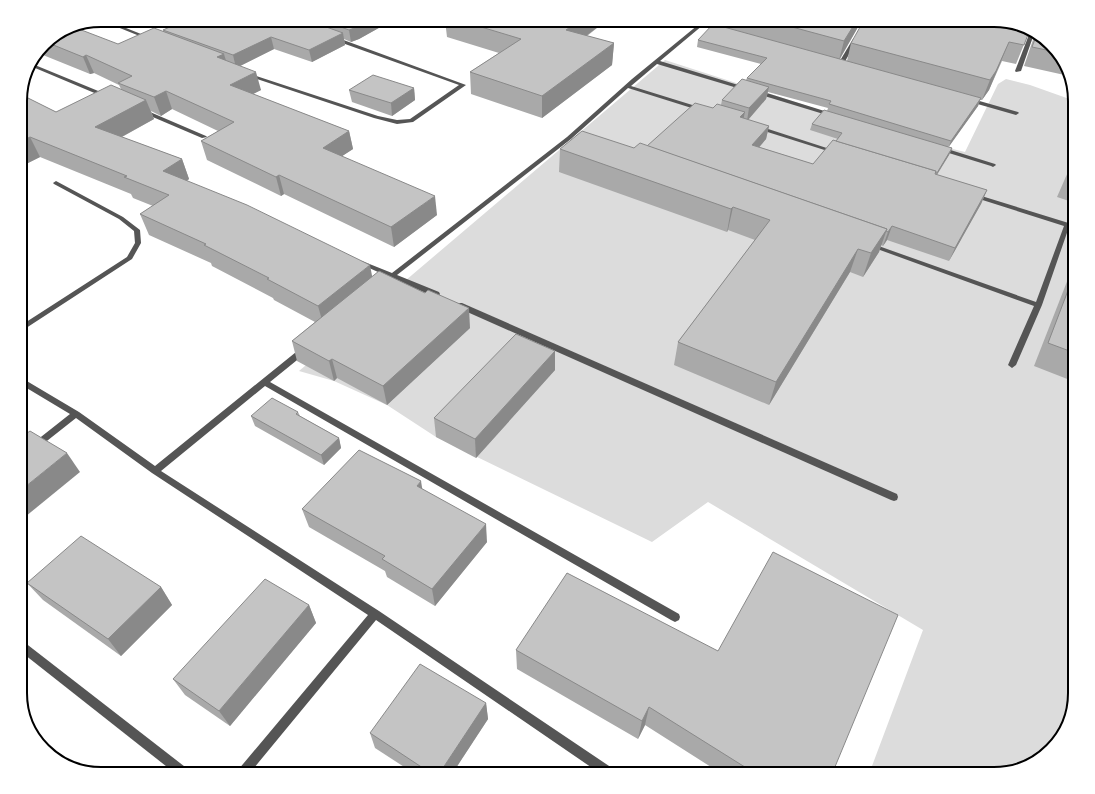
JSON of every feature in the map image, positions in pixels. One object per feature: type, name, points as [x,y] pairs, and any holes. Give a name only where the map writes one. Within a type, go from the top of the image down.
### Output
[{"type":"street","points":[[120,27],[154,40]]},
{"type":"street","points":[[374,291],[569,138],[627,86],[701,27]]},
{"type":"street","points":[[984,39],[989,27]]},
{"type":"street","points":[[841,64],[859,33]]},
{"type":"street","points":[[243,73],[376,117],[396,122],[411,121],[463,85],[328,36]]},
{"type":"street","points":[[1018,71],[1031,37]]},
{"type":"street","points":[[657,62],[840,118]]},
{"type":"street","points":[[834,62],[848,66]]},
{"type":"street","points":[[36,66],[116,100]]},
{"type":"street","points":[[627,86],[710,113]]},
{"type":"street","points":[[962,98],[1016,113]]},
{"type":"street","points":[[138,109],[204,136]]},
{"type":"street","points":[[748,124],[839,153]]},
{"type":"street","points":[[569,138],[576,140]]},
{"type":"street","points":[[932,146],[993,165]]},
{"type":"street","points":[[27,325],[130,258],[138,242],[136,230],[121,218],[56,183]]},
{"type":"street","points":[[969,194],[1068,225]]},
{"type":"street","points":[[1012,365],[1068,233]]},
{"type":"street","points":[[867,244],[1038,305]]},
{"type":"street","points":[[350,257],[894,497]]},
{"type":"street","points":[[155,471],[307,347]]},
{"type":"street","points":[[264,382],[675,617]]},
{"type":"street","points":[[27,384],[76,414],[155,471],[375,614],[601,767]]},
{"type":"street","points":[[27,451],[76,414]]},
{"type":"street","points":[[248,767],[375,614]]},
{"type":"street","points":[[27,650],[176,767]]},
{"type":"shaded area","points":[[665,60],[900,136],[965,152],[998,84],[1006,79],[1030,85],[1068,98],[1068,693],[1064,717],[1060,726],[1053,738],[1039,752],[1027,759],[1008,766],[872,767],[923,630],[708,502],[652,542],[436,437],[387,405],[334,381],[299,371]]},
{"type":"building","points":[[170,27],[326,27],[343,33],[309,50],[271,37],[233,55],[163,30]]},
{"type":"building","points":[[341,27],[357,27],[349,30]]},
{"type":"building","points":[[481,27],[570,27],[566,30],[614,43],[542,96],[470,72],[521,39]]},
{"type":"building","points":[[710,27],[724,27],[981,98],[951,141],[829,104],[831,101],[747,78],[767,58],[698,40]]},
{"type":"building","points":[[792,27],[853,27],[844,41]]},
{"type":"building","points":[[860,27],[994,27],[1008,28],[1028,36],[1024,45],[1009,42],[996,71],[990,80],[851,43]]},
{"type":"building","points":[[154,28],[224,54],[217,57],[256,72],[230,85],[349,131],[323,148],[435,196],[391,227],[279,175],[276,177],[201,141],[234,122],[166,91],[154,97],[118,83],[132,76],[86,55],[83,57],[52,45],[64,37],[82,30],[118,44]]},
{"type":"building","points":[[1035,39],[1047,50],[1032,47]]},
{"type":"building","points":[[373,75],[414,88],[391,103],[349,90]]},
{"type":"building","points":[[742,79],[769,87],[749,108],[722,100]]},
{"type":"building","points":[[111,85],[146,100],[95,127],[182,159],[163,171],[247,205],[370,265],[318,306],[267,279],[269,278],[204,245],[206,244],[140,214],[169,195],[124,177],[127,176],[30,137],[27,138],[27,98],[56,112]]},
{"type":"building","points":[[695,103],[713,108],[717,104],[745,112],[740,117],[769,126],[752,145],[813,164],[833,140],[936,171],[935,174],[987,190],[955,248],[892,226],[888,232],[886,231],[887,229],[647,146]]},
{"type":"building","points":[[824,110],[952,148],[936,173],[936,171],[836,141],[842,133],[812,124]]},
{"type":"building","points":[[582,131],[634,148],[640,143],[887,229],[871,253],[858,249],[776,382],[678,342],[770,220],[733,207],[731,209],[560,149]]},
{"type":"building","points":[[379,271],[425,293],[428,290],[469,308],[383,386],[332,359],[329,361],[292,341]]},
{"type":"building","points":[[1068,290],[1068,350],[1048,343]]},
{"type":"building","points":[[516,334],[555,351],[475,439],[434,418]]},
{"type":"building","points":[[272,398],[298,412],[296,414],[339,438],[321,455],[251,416]]},
{"type":"building","points":[[30,431],[67,453],[27,485],[27,433]]},
{"type":"building","points":[[359,450],[421,481],[417,486],[486,524],[432,589],[382,559],[385,556],[302,509]]},
{"type":"building","points":[[81,536],[161,587],[108,639],[27,583]]},
{"type":"building","points":[[773,552],[898,615],[835,767],[745,767],[649,707],[642,721],[516,650],[567,573],[718,651]]},
{"type":"building","points":[[265,579],[309,605],[219,711],[173,679]]},
{"type":"building","points":[[420,664],[486,703],[444,767],[421,767],[370,733]]}]
